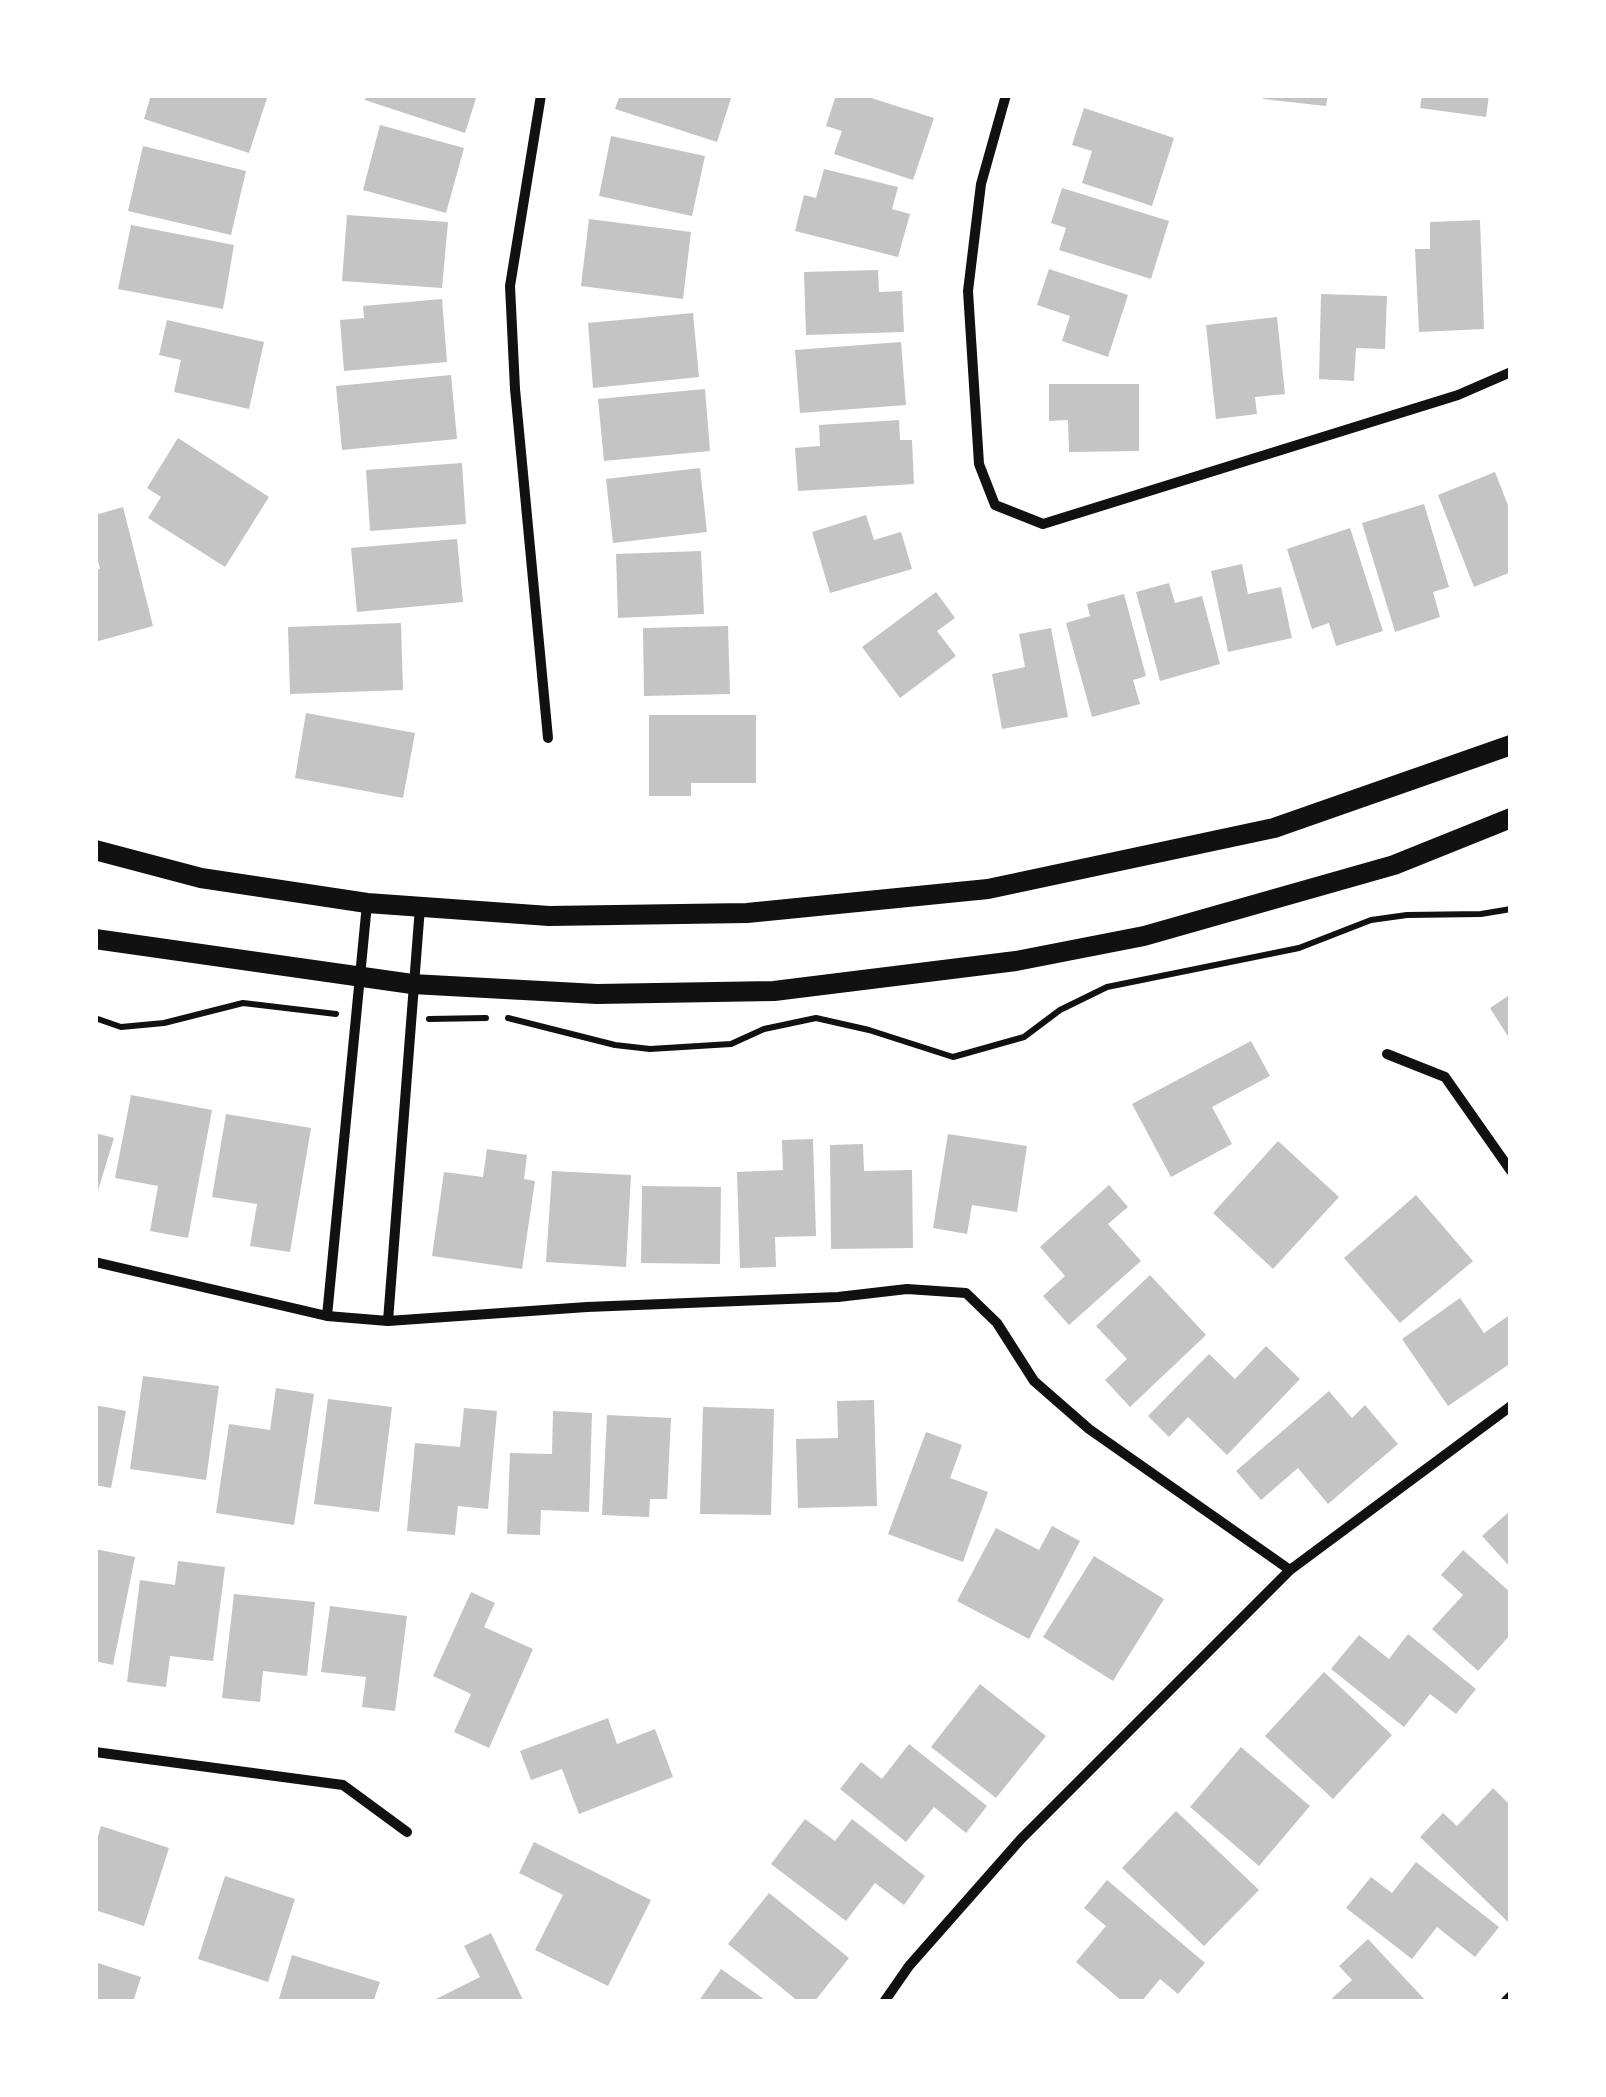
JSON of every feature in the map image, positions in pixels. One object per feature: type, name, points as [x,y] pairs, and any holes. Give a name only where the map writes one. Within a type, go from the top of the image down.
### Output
[{"type":"main road","points":[[95,850],[202,878],[367,903],[549,916],[747,913],[988,889],[1274,828],[1511,746]]},
{"type":"main road","points":[[95,938],[412,984],[597,994],[774,990],[1016,961],[1144,936],[1376,870],[1511,818]]},
{"type":"street","points":[[542,95],[510,286],[515,389],[548,738]]},
{"type":"street","points":[[1006,95],[980,184],[968,291],[979,464],[995,504],[1043,524],[1458,395],[1511,372]]},
{"type":"street","points":[[327,1316],[367,903]]},
{"type":"street","points":[[388,1321],[420,907]]},
{"type":"street","points":[[1387,1054],[1445,1077],[1511,1171]]},
{"type":"street","points":[[95,1262],[327,1316],[388,1321],[587,1306],[838,1297],[907,1288],[966,1293],[997,1323],[1034,1381],[1089,1429],[1290,1570]]},
{"type":"street","points":[[884,2002],[910,1966],[1021,1840],[1290,1570],[1511,1406]]},
{"type":"street","points":[[95,1752],[343,1785],[407,1832]]},
{"type":"street","points":[[1505,2002],[1511,1996]]},
{"type":"building","points":[[151,95],[268,95],[249,153],[144,119]]},
{"type":"building","points":[[366,95],[477,95],[465,133],[365,100]]},
{"type":"building","points":[[620,95],[732,95],[717,142],[615,109]]},
{"type":"building","points":[[836,95],[862,95],[934,118],[913,180],[834,154],[842,131],[826,126]]},
{"type":"building","points":[[1264,95],[1328,95],[1326,106],[1263,99]]},
{"type":"building","points":[[1422,95],[1489,95],[1486,117],[1420,108]]},
{"type":"building","points":[[1084,108],[1174,138],[1152,206],[1082,183],[1092,151],[1072,145]]},
{"type":"building","points":[[380,125],[464,148],[446,213],[363,190]]},
{"type":"building","points":[[611,136],[705,156],[692,216],[599,196]]},
{"type":"building","points":[[143,146],[246,171],[231,235],[128,211]]},
{"type":"building","points":[[824,169],[898,187],[892,209],[910,214],[898,257],[795,231],[804,195],[816,198]]},
{"type":"building","points":[[1062,188],[1169,221],[1151,279],[1059,250],[1066,228],[1051,223]]},
{"type":"building","points":[[347,215],[448,222],[442,288],[342,281]]},
{"type":"building","points":[[589,219],[691,232],[683,299],[581,286]]},
{"type":"building","points":[[1480,220],[1484,329],[1419,332],[1415,249],[1430,249],[1430,222]]},
{"type":"building","points":[[131,225],[234,245],[223,309],[118,289]]},
{"type":"building","points":[[1049,269],[1128,295],[1108,357],[1062,341],[1070,316],[1037,305]]},
{"type":"building","points":[[878,270],[879,292],[902,291],[904,332],[806,335],[804,272]]},
{"type":"building","points":[[1321,294],[1387,296],[1385,349],[1356,348],[1354,381],[1319,379]]},
{"type":"building","points":[[442,299],[447,362],[344,371],[340,320],[364,318],[363,306]]},
{"type":"building","points":[[693,313],[699,377],[593,388],[588,323]]},
{"type":"building","points":[[1277,317],[1285,394],[1255,397],[1257,414],[1216,419],[1206,325]]},
{"type":"building","points":[[167,320],[264,342],[249,409],[174,392],[181,360],[159,355]]},
{"type":"building","points":[[901,342],[906,405],[800,413],[795,350]]},
{"type":"building","points":[[451,375],[457,439],[342,450],[336,386]]},
{"type":"building","points":[[1049,384],[1139,384],[1139,451],[1069,452],[1068,420],[1049,421]]},
{"type":"building","points":[[705,389],[710,451],[604,461],[598,399]]},
{"type":"building","points":[[899,420],[900,440],[912,440],[914,484],[798,491],[795,448],[820,446],[819,425]]},
{"type":"building","points":[[178,438],[269,497],[225,567],[148,518],[161,497],[147,488]]},
{"type":"building","points":[[462,463],[466,524],[370,531],[366,470]]},
{"type":"building","points":[[700,468],[707,532],[613,543],[606,479]]},
{"type":"building","points":[[1495,472],[1511,513],[1511,572],[1474,587],[1438,495]]},
{"type":"building","points":[[1424,504],[1449,587],[1433,592],[1440,617],[1395,632],[1362,523]]},
{"type":"building","points":[[123,507],[153,626],[95,642],[95,570],[100,569],[95,549],[95,515]]},
{"type":"building","points":[[866,515],[874,540],[901,532],[912,569],[830,593],[812,532]]},
{"type":"building","points":[[1350,528],[1383,631],[1336,646],[1329,623],[1312,629],[1287,549]]},
{"type":"building","points":[[457,539],[463,602],[357,612],[351,548]]},
{"type":"building","points":[[701,551],[704,614],[618,618],[616,554]]},
{"type":"building","points":[[1242,564],[1248,594],[1281,587],[1292,638],[1228,652],[1211,571]]},
{"type":"building","points":[[1169,583],[1175,603],[1202,596],[1220,664],[1160,681],[1136,592]]},
{"type":"building","points":[[936,592],[955,618],[937,631],[956,656],[900,698],[862,647]]},
{"type":"building","points":[[1124,594],[1146,676],[1133,680],[1140,704],[1092,717],[1066,623],[1090,616],[1087,604]]},
{"type":"building","points":[[401,623],[403,690],[290,694],[288,627]]},
{"type":"building","points":[[728,626],[730,694],[644,696],[643,628]]},
{"type":"building","points":[[1051,628],[1068,717],[1002,729],[992,674],[1025,667],[1019,634]]},
{"type":"building","points":[[306,713],[415,733],[403,798],[295,778]]},
{"type":"building","points":[[649,715],[756,715],[756,783],[691,783],[691,796],[649,796]]},
{"type":"building","points":[[1511,994],[1511,1041],[1490,1008]]},
{"type":"building","points":[[1251,1041],[1270,1076],[1212,1107],[1232,1144],[1171,1177],[1132,1104]]},
{"type":"building","points":[[131,1095],[212,1110],[188,1238],[150,1231],[158,1186],[115,1178]]},
{"type":"building","points":[[226,1114],[311,1128],[290,1252],[250,1246],[257,1204],[212,1197]]},
{"type":"building","points":[[95,1133],[114,1138],[96,1197],[95,1197]]},
{"type":"building","points":[[948,1134],[1027,1146],[1017,1212],[972,1205],[967,1234],[933,1228]]},
{"type":"building","points":[[813,1139],[816,1236],[775,1237],[776,1267],[740,1268],[737,1172],[783,1170],[782,1140]]},
{"type":"building","points":[[1278,1141],[1339,1197],[1273,1269],[1213,1213]]},
{"type":"building","points":[[863,1144],[864,1171],[912,1170],[913,1248],[831,1249],[830,1145]]},
{"type":"building","points":[[487,1149],[527,1155],[524,1179],[535,1181],[522,1269],[432,1256],[444,1172],[483,1177]]},
{"type":"building","points":[[552,1171],[631,1175],[626,1267],[546,1262]]},
{"type":"building","points":[[1109,1185],[1128,1207],[1108,1224],[1141,1261],[1069,1325],[1043,1296],[1065,1276],[1040,1247]]},
{"type":"building","points":[[642,1186],[721,1187],[720,1264],[641,1263]]},
{"type":"building","points":[[1416,1195],[1473,1261],[1400,1323],[1344,1258]]},
{"type":"building","points":[[1150,1275],[1206,1335],[1130,1407],[1105,1380],[1127,1359],[1096,1326]]},
{"type":"building","points":[[1460,1298],[1484,1333],[1511,1314],[1511,1363],[1448,1406],[1402,1339]]},
{"type":"building","points":[[1266,1346],[1300,1379],[1227,1455],[1188,1417],[1169,1437],[1148,1416],[1209,1354],[1235,1379]]},
{"type":"building","points":[[143,1376],[219,1386],[206,1480],[130,1469]]},
{"type":"building","points":[[276,1388],[314,1394],[294,1525],[216,1513],[229,1424],[270,1430]]},
{"type":"building","points":[[1329,1391],[1352,1418],[1365,1405],[1398,1444],[1328,1504],[1298,1468],[1261,1500],[1236,1471]]},
{"type":"building","points":[[328,1399],[392,1407],[379,1512],[314,1504]]},
{"type":"building","points":[[874,1400],[877,1506],[798,1508],[796,1439],[838,1438],[837,1401]]},
{"type":"building","points":[[95,1405],[126,1411],[111,1488],[95,1485]]},
{"type":"building","points":[[703,1407],[774,1409],[771,1515],[700,1514]]},
{"type":"building","points":[[464,1408],[497,1411],[488,1509],[458,1506],[455,1535],[407,1531],[415,1443],[460,1447]]},
{"type":"building","points":[[553,1411],[592,1413],[589,1512],[541,1510],[540,1535],[507,1534],[510,1453],[552,1454]]},
{"type":"building","points":[[607,1415],[671,1418],[667,1499],[650,1499],[649,1517],[602,1515]]},
{"type":"building","points":[[926,1432],[962,1445],[950,1478],[988,1492],[963,1562],[888,1534]]},
{"type":"building","points":[[1511,1510],[1511,1568],[1482,1536]]},
{"type":"building","points":[[1052,1526],[1080,1541],[1029,1639],[957,1601],[996,1528],[1039,1550]]},
{"type":"building","points":[[95,1549],[135,1557],[113,1665],[95,1661]]},
{"type":"building","points":[[1463,1550],[1511,1593],[1511,1634],[1478,1671],[1432,1629],[1463,1595],[1441,1575]]},
{"type":"building","points":[[1094,1556],[1164,1599],[1113,1681],[1043,1637]]},
{"type":"building","points":[[178,1561],[225,1567],[213,1661],[170,1656],[166,1687],[127,1682],[140,1580],[175,1585]]},
{"type":"building","points":[[471,1592],[495,1603],[484,1627],[533,1649],[489,1748],[454,1732],[471,1694],[433,1676]]},
{"type":"building","points":[[234,1594],[315,1602],[307,1676],[263,1671],[260,1702],[222,1698]]},
{"type":"building","points":[[330,1606],[407,1616],[395,1711],[362,1707],[366,1677],[321,1672]]},
{"type":"building","points":[[1408,1634],[1476,1689],[1456,1714],[1430,1694],[1404,1727],[1331,1669],[1359,1635],[1389,1659]]},
{"type":"building","points":[[1324,1672],[1392,1735],[1333,1799],[1265,1736]]},
{"type":"building","points":[[980,1684],[1046,1736],[996,1798],[931,1747]]},
{"type":"building","points":[[608,1718],[617,1744],[655,1729],[673,1777],[579,1814],[562,1769],[531,1780],[520,1751]]},
{"type":"building","points":[[909,1744],[987,1806],[966,1833],[934,1807],[906,1842],[840,1789],[861,1762],[882,1779]]},
{"type":"building","points":[[1241,1747],[1310,1806],[1259,1866],[1190,1807]]},
{"type":"building","points":[[1493,1788],[1511,1806],[1508,1922],[1420,1837],[1443,1813],[1457,1826]]},
{"type":"building","points":[[1176,1811],[1259,1890],[1204,1946],[1122,1868]]},
{"type":"building","points":[[805,1819],[835,1841],[852,1819],[925,1876],[904,1905],[875,1883],[846,1921],[771,1864]]},
{"type":"building","points":[[101,1826],[169,1848],[144,1926],[95,1910],[95,1846]]},
{"type":"building","points":[[534,1842],[651,1900],[608,1986],[535,1950],[563,1895],[519,1873]]},
{"type":"building","points":[[1416,1862],[1499,1927],[1475,1957],[1437,1927],[1412,1959],[1346,1908],[1371,1877],[1392,1893]]},
{"type":"building","points":[[225,1876],[295,1899],[268,1982],[198,1959]]},
{"type":"building","points":[[1107,1880],[1205,1963],[1178,1994],[1160,1979],[1141,2002],[1123,2002],[1076,1962],[1106,1926],[1084,1908]]},
{"type":"building","points":[[769,1893],[849,1958],[814,2002],[799,2002],[728,1944]]},
{"type":"building","points":[[491,1933],[524,2002],[430,2002],[480,1977],[464,1946]]},
{"type":"building","points":[[1368,1939],[1427,2002],[1328,2002],[1352,1980],[1339,1966]]},
{"type":"building","points":[[292,1955],[380,1982],[373,2002],[278,2002]]},
{"type":"building","points":[[95,1962],[141,1977],[133,2002],[95,2002]]},
{"type":"building","points":[[721,1969],[768,2002],[698,2002]]}]
